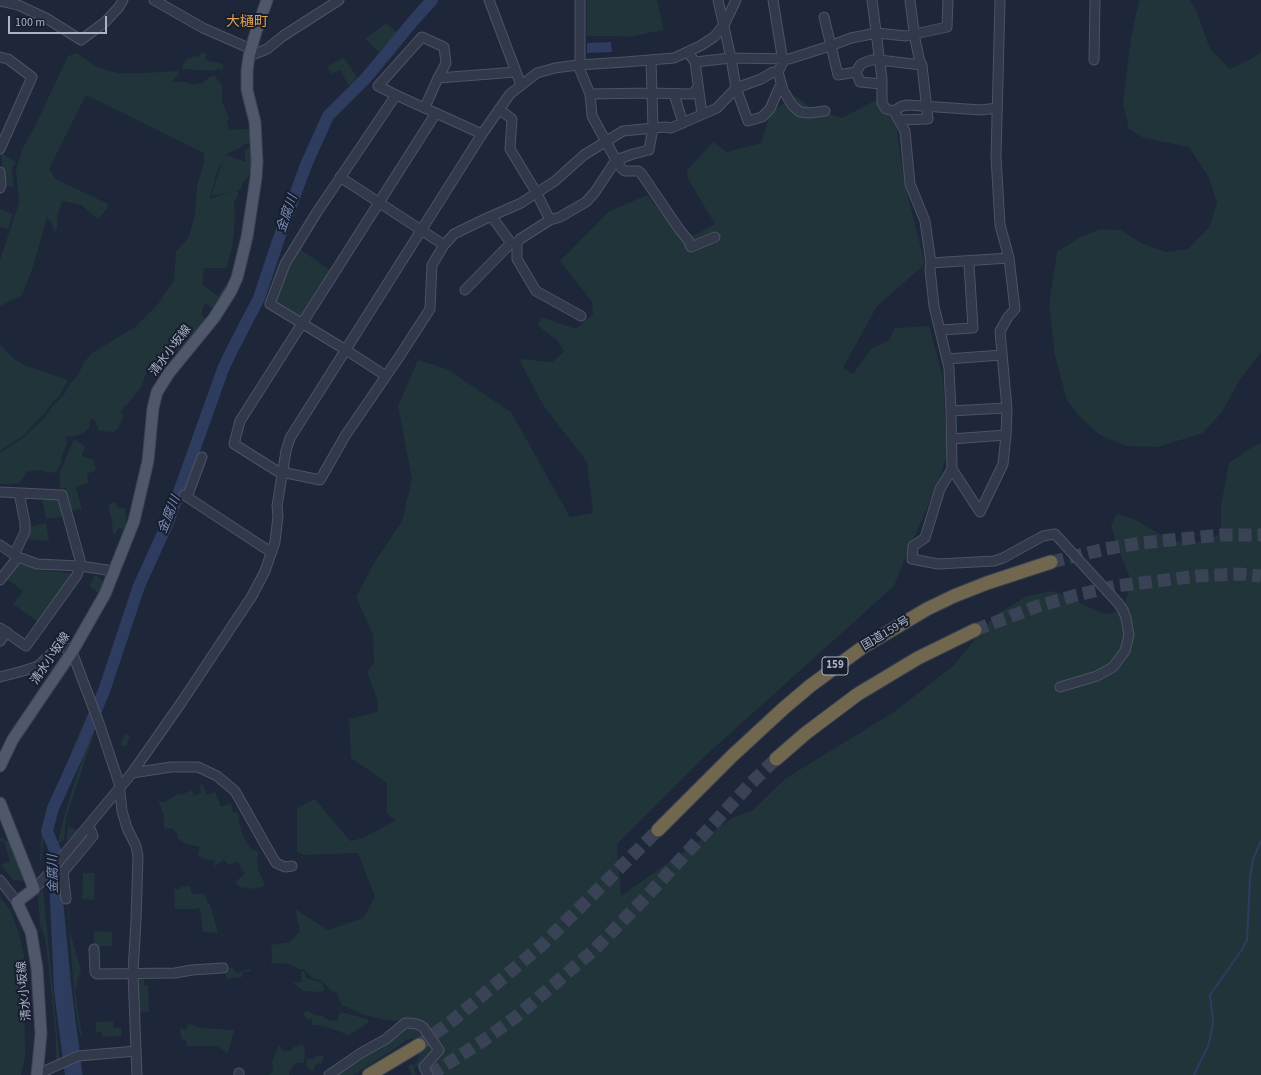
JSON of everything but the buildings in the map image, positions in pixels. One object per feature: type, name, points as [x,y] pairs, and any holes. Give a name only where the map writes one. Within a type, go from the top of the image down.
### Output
[{"type":"highway","name":"国道159号","points":[[658,830],[732,756],[784,708],[810,686],[863,647],[927,609],[954,596],[1051,562]]},
{"type":"highway","points":[[776,759],[806,733],[858,694],[918,658],[975,630]]},
{"type":"highway","points":[[369,1075],[419,1045]]},
{"type":"highway","points":[[364,1075],[397,1058]]},
{"type":"main road","name":"清水小坂線","points":[[0,766],[13,739],[72,652],[105,594],[134,521],[148,461],[152,408],[157,392],[169,373],[214,318],[237,278],[247,237],[257,162],[255,122],[247,90],[247,70],[250,52],[267,0]]},
{"type":"main road","points":[[0,803],[34,889],[17,902]]},
{"type":"main road","name":"清水小坂線","points":[[17,902],[31,932],[37,968],[41,1034],[37,1075]]},
{"type":"street","points":[[0,1],[18,5],[46,18],[81,40],[105,22],[119,7],[123,0]]},
{"type":"street","points":[[154,0],[202,28],[250,52],[267,49],[283,36],[339,0]]},
{"type":"street","points":[[488,0],[521,85]]},
{"type":"street","points":[[580,0],[580,70],[590,94],[592,116],[616,160],[622,169],[626,171],[638,171],[641,173],[678,229],[688,240],[691,247],[715,237]]},
{"type":"street","points":[[718,0],[736,88],[748,122],[762,117],[770,109],[779,88],[782,85]]},
{"type":"street","points":[[34,889],[132,773],[181,703],[252,596],[265,571],[276,538],[278,516],[277,506],[286,450],[290,438],[482,134],[510,94],[537,73],[545,70],[581,65],[674,58],[700,46],[714,37],[724,26],[736,0]]},
{"type":"street","points":[[773,0],[782,59],[778,72],[783,90],[792,105],[800,112],[810,113],[825,111]]},
{"type":"street","points":[[872,0],[882,84],[882,103],[886,109],[894,111],[902,106],[926,106],[981,110],[997,108]]},
{"type":"street","points":[[899,120],[928,118],[922,65],[920,62],[910,0]]},
{"type":"street","points":[[695,62],[731,58],[789,59],[850,38],[876,33],[906,36],[947,27],[948,0]]},
{"type":"street","points":[[894,111],[904,131],[910,184],[925,221],[931,263],[930,269],[934,306],[949,368],[952,469],[980,512],[1003,464],[1007,409],[1000,331],[1008,317],[1015,309],[1009,258],[1000,225],[996,157],[1000,0]]},
{"type":"street","points":[[1094,60],[1095,0]]},
{"type":"street","points":[[824,17],[838,75],[856,72],[861,64],[871,60],[922,65]]},
{"type":"street","points":[[425,107],[446,63],[444,47],[422,37],[378,86],[482,134]]},
{"type":"street","points":[[688,52],[695,62],[702,114]]},
{"type":"street","points":[[0,58],[8,58],[32,77],[0,148]]},
{"type":"street","points":[[465,290],[514,243],[550,220],[560,217],[586,202],[595,192],[616,160],[649,150],[653,128],[651,60]]},
{"type":"street","points":[[438,78],[516,72]]},
{"type":"street","points":[[436,113],[240,421],[234,444],[277,471],[320,480],[345,436],[430,309],[432,265],[444,245],[454,234],[522,203],[536,192],[555,181],[584,155],[623,131],[665,127],[671,128],[717,108],[736,88],[761,79],[774,72],[778,72]]},
{"type":"street","points":[[856,72],[860,82],[882,84]]},
{"type":"street","points":[[590,94],[692,94],[698,88]]},
{"type":"street","points":[[674,94],[683,123]]},
{"type":"street","points":[[386,376],[270,304],[286,264],[298,241],[396,95]]},
{"type":"street","points":[[499,109],[512,119],[510,149],[536,192],[550,220]]},
{"type":"street","points":[[0,172],[0,188]]},
{"type":"street","points":[[340,177],[444,245]]},
{"type":"street","points":[[492,217],[514,243],[517,259],[536,291],[581,316]]},
{"type":"street","points":[[931,263],[1009,258]]},
{"type":"street","points":[[940,330],[973,328],[969,264],[967,261]]},
{"type":"street","points":[[947,359],[1002,355]]},
{"type":"street","points":[[951,411],[1007,409]]},
{"type":"street","points":[[951,439],[1006,435]]},
{"type":"street","points":[[202,457],[185,496],[272,552]]},
{"type":"street","points":[[952,469],[940,489],[925,538],[913,546],[912,559],[938,564],[994,561],[1003,558],[1043,536],[1055,534],[1118,602],[1123,610],[1128,626],[1129,636],[1125,651],[1114,667],[1097,676],[1060,687]]},
{"type":"street","points":[[0,492],[62,495],[80,560],[77,575],[26,646],[3,630],[0,641]]},
{"type":"street","points":[[0,580],[16,556],[25,532],[25,523],[19,493]]},
{"type":"street","points":[[0,545],[16,556],[37,564],[80,566],[114,571]]},
{"type":"street","points":[[0,677],[38,666],[58,647],[68,648],[72,652],[99,723],[120,789],[122,811],[127,828],[136,846],[138,856],[133,973],[137,1075]]},
{"type":"street","points":[[132,773],[171,767],[198,766],[217,776],[235,791],[276,863],[285,867],[292,866]]},
{"type":"street","points":[[66,899],[64,872],[93,836],[87,827]]},
{"type":"street","points":[[0,880],[17,902]]},
{"type":"street","points":[[94,949],[95,972],[97,974],[175,973],[192,970],[223,968]]},
{"type":"street","points":[[329,1075],[361,1053],[386,1039],[405,1023],[408,1023],[417,1024],[423,1027],[439,1050],[424,1067],[428,1075]]},
{"type":"street","points":[[37,1075],[78,1056],[136,1051]]},
{"type":"shaded area","points":[[587,0],[657,0],[664,30],[628,37],[587,36]]},
{"type":"shaded area","points":[[1139,0],[1190,0],[1197,12],[1210,49],[1230,69],[1261,52],[1261,352],[1239,381],[1222,412],[1203,433],[1158,447],[1126,446],[1100,435],[1080,417],[1067,400],[1055,356],[1049,305],[1057,252],[1080,237],[1100,229],[1121,230],[1141,243],[1166,252],[1188,249],[1210,226],[1217,202],[1209,178],[1189,147],[1144,138],[1129,129],[1123,104],[1131,38]]},
{"type":"shaded area","points":[[386,23],[397,32],[379,52],[365,39]]},
{"type":"shaded area","points":[[201,52],[206,54],[205,60],[223,64],[223,70],[182,69],[183,64],[189,57],[199,57]]},
{"type":"shaded area","points":[[77,53],[95,66],[117,73],[179,71],[178,75],[172,82],[186,82],[191,85],[203,83],[214,75],[222,85],[222,101],[229,118],[227,121],[229,130],[250,129],[253,142],[227,153],[225,158],[228,155],[245,162],[245,150],[253,145],[253,163],[248,177],[244,181],[241,189],[235,191],[238,191],[238,195],[234,203],[235,217],[233,242],[227,268],[204,268],[202,284],[204,286],[218,296],[225,286],[227,288],[214,309],[205,303],[201,314],[206,320],[178,351],[172,347],[156,364],[154,365],[150,361],[142,386],[127,405],[125,405],[121,413],[124,415],[118,429],[113,432],[99,431],[94,419],[91,419],[89,428],[83,433],[73,437],[66,436],[66,447],[63,452],[61,464],[57,471],[51,473],[39,470],[26,472],[20,482],[14,484],[0,484],[0,453],[24,437],[44,418],[54,404],[63,396],[70,384],[78,375],[84,362],[92,353],[135,327],[158,304],[174,280],[176,252],[189,237],[195,214],[197,186],[204,162],[204,153],[86,95],[49,169],[56,179],[108,204],[107,209],[98,219],[81,205],[62,201],[58,213],[57,229],[54,233],[52,224],[47,217],[33,267],[22,295],[0,306],[0,260],[19,203],[16,170],[22,150],[68,56]],"holes":[[[224,161],[219,171],[211,196],[230,192],[210,199],[217,171]]]},
{"type":"shaded area","points":[[344,58],[357,77],[349,86],[340,70],[332,74],[327,67]]},
{"type":"shaded area","points":[[795,96],[810,107],[842,118],[876,100],[896,123],[904,181],[925,264],[877,306],[843,368],[853,374],[871,349],[888,341],[895,328],[929,326],[943,378],[947,456],[935,490],[894,586],[704,757],[617,844],[621,896],[732,818],[753,810],[786,778],[894,712],[954,665],[994,616],[1027,596],[1054,591],[1104,614],[1121,611],[1128,594],[1130,578],[1117,546],[1111,525],[1117,514],[1134,519],[1172,541],[1206,542],[1221,533],[1221,506],[1229,463],[1249,449],[1261,443],[1261,1075],[434,1075],[429,1067],[444,1045],[439,1044],[413,1019],[396,1021],[362,1014],[342,1006],[337,993],[331,991],[322,981],[312,978],[304,969],[299,969],[290,964],[271,963],[271,945],[290,942],[300,931],[295,909],[328,930],[363,918],[375,897],[358,853],[304,855],[297,852],[297,808],[315,799],[350,841],[363,838],[396,820],[387,814],[387,783],[351,758],[349,719],[378,712],[377,699],[367,672],[374,662],[373,635],[356,597],[374,563],[402,521],[412,479],[398,406],[418,360],[447,369],[511,412],[570,517],[593,513],[587,462],[543,405],[519,359],[552,362],[564,352],[557,340],[538,326],[541,317],[576,329],[593,314],[592,302],[560,261],[608,212],[647,195],[683,238],[693,236],[715,224],[688,179],[687,170],[713,142],[727,152],[761,143],[771,112]]},
{"type":"shaded area","points":[[1,153],[16,162],[12,171],[14,188],[4,184]]},
{"type":"shaded area","points":[[0,209],[13,214],[8,229],[0,227]]},
{"type":"shaded area","points":[[300,249],[331,271],[302,316],[299,317],[278,303],[277,300],[290,263]]},
{"type":"shaded area","points":[[0,344],[13,358],[24,365],[68,380],[60,395],[51,404],[46,412],[23,436],[0,451]]},
{"type":"shaded area","points":[[74,439],[85,446],[82,456],[94,460],[96,470],[87,474],[88,483],[76,488],[82,509],[69,511],[65,494],[66,489],[60,488],[60,472]]},
{"type":"shaded area","points":[[42,498],[60,500],[65,516],[46,519]]},
{"type":"shaded area","points":[[116,502],[118,509],[125,507],[126,521],[124,529],[119,528],[116,534],[113,534],[112,520],[108,505]]},
{"type":"shaded area","points":[[46,523],[49,541],[26,539],[28,527]]},
{"type":"shaded area","points":[[17,563],[37,570],[71,573],[73,577],[39,623],[13,604],[23,591],[4,577]]},
{"type":"shaded area","points":[[95,575],[100,578],[105,585],[101,595],[89,586]]},
{"type":"shaded area","points":[[87,715],[88,717],[48,818],[44,832],[42,859],[40,860],[42,829],[73,747]]},
{"type":"shaded area","points":[[94,731],[66,819],[64,840],[58,844],[73,787]]},
{"type":"shaded area","points":[[125,734],[130,736],[126,747],[120,745]]},
{"type":"shaded area","points":[[200,785],[203,785],[207,795],[215,792],[221,807],[231,803],[233,813],[236,812],[238,814],[243,836],[251,849],[259,852],[257,860],[258,870],[265,884],[263,887],[249,889],[247,887],[241,888],[235,882],[245,874],[238,862],[229,865],[224,860],[216,865],[214,870],[215,861],[202,858],[198,855],[200,847],[186,844],[177,838],[178,835],[172,828],[164,829],[164,816],[158,799],[163,803],[178,794],[180,795],[193,790],[194,795],[201,793]]},
{"type":"shaded area","points":[[68,827],[77,830],[66,843]]},
{"type":"shaded area","points":[[0,838],[4,839],[5,841],[10,840],[26,881],[13,880],[1,865],[10,861],[4,841],[0,841]]},
{"type":"shaded area","points":[[60,870],[76,1027],[80,1047],[76,1048],[58,872]]},
{"type":"shaded area","points":[[83,873],[95,873],[94,900],[82,899]]},
{"type":"shaded area","points":[[190,886],[192,894],[203,893],[206,895],[218,933],[203,932],[200,908],[175,909],[174,889],[181,889],[181,887]]},
{"type":"shaded area","points":[[43,889],[60,1061],[56,1063],[56,1040],[48,960],[44,934],[40,925],[38,895]]},
{"type":"shaded area","points":[[0,897],[10,910],[19,933],[24,956],[25,1056],[21,1075],[0,1075]]},
{"type":"shaded area","points":[[68,900],[70,932],[81,970],[75,990],[81,1038],[75,1004],[67,901]]},
{"type":"shaded area","points":[[94,931],[112,932],[112,946],[94,946]]},
{"type":"shaded area","points":[[226,961],[228,969],[233,967],[236,973],[250,969],[251,971],[242,972],[242,977],[227,979],[225,974]]},
{"type":"shaded area","points":[[304,970],[305,978],[321,982],[325,990],[320,992],[303,991],[293,983],[301,982],[302,979],[300,974]]},
{"type":"shaded area","points":[[138,976],[145,976],[144,985],[148,986],[149,1012],[137,1013]]},
{"type":"shaded area","points":[[307,1010],[314,1015],[323,1016],[328,1020],[337,1021],[340,1012],[368,1019],[368,1023],[348,1036],[326,1027],[315,1025],[311,1026],[312,1019],[307,1019],[303,1014]]},
{"type":"shaded area","points":[[113,1021],[113,1028],[121,1028],[121,1036],[102,1037],[102,1032],[96,1032],[96,1022]]},
{"type":"shaded area","points":[[188,1023],[201,1028],[234,1030],[228,1053],[217,1046],[187,1046],[186,1040],[181,1039],[180,1028],[186,1030]]},
{"type":"shaded area","points":[[407,1025],[420,1028],[434,1050],[421,1066],[418,1068],[416,1066],[414,1068],[416,1075],[412,1075],[409,1066],[410,1064],[414,1065],[417,1062],[419,1052],[425,1043],[424,1039],[420,1037],[407,1040],[353,1075],[334,1075],[377,1049]]},
{"type":"shaded area","points":[[302,1044],[304,1046],[305,1055],[304,1063],[296,1063],[290,1070],[289,1075],[268,1075],[273,1071],[272,1061],[279,1045],[282,1050],[290,1051],[294,1047]]},
{"type":"shaded area","points":[[316,1056],[324,1057],[321,1064],[317,1063],[312,1072],[306,1066],[307,1058],[313,1060]]},
{"type":"water","points":[[611,42],[612,52],[587,53],[587,43]]},
{"type":"waterway","name":"金腐川","points":[[71,1075],[60,991],[53,866],[56,853],[47,831],[53,808],[82,745],[105,688],[139,586],[169,520],[223,369],[259,298],[306,165],[328,116],[366,78],[432,0]]},
{"type":"waterway","points":[[1194,1075],[1210,1039],[1213,1021],[1210,995],[1247,940],[1250,878],[1253,859],[1261,841]]},
{"type":"waterway","points":[[53,866],[57,873],[67,982],[79,1075]]},
{"type":"tunnel","points":[[1051,562],[1105,549],[1141,543],[1221,535],[1261,535]]},
{"type":"tunnel","points":[[975,630],[1038,606],[1116,586],[1198,576],[1240,574],[1261,576]]},
{"type":"tunnel","points":[[430,1075],[484,1040],[517,1016],[594,950],[646,897],[749,785],[776,759]]},
{"type":"tunnel","points":[[419,1045],[452,1021],[542,945],[658,830]]},
{"type":"district","name":"大樋町","points":[[247,23]]}]
